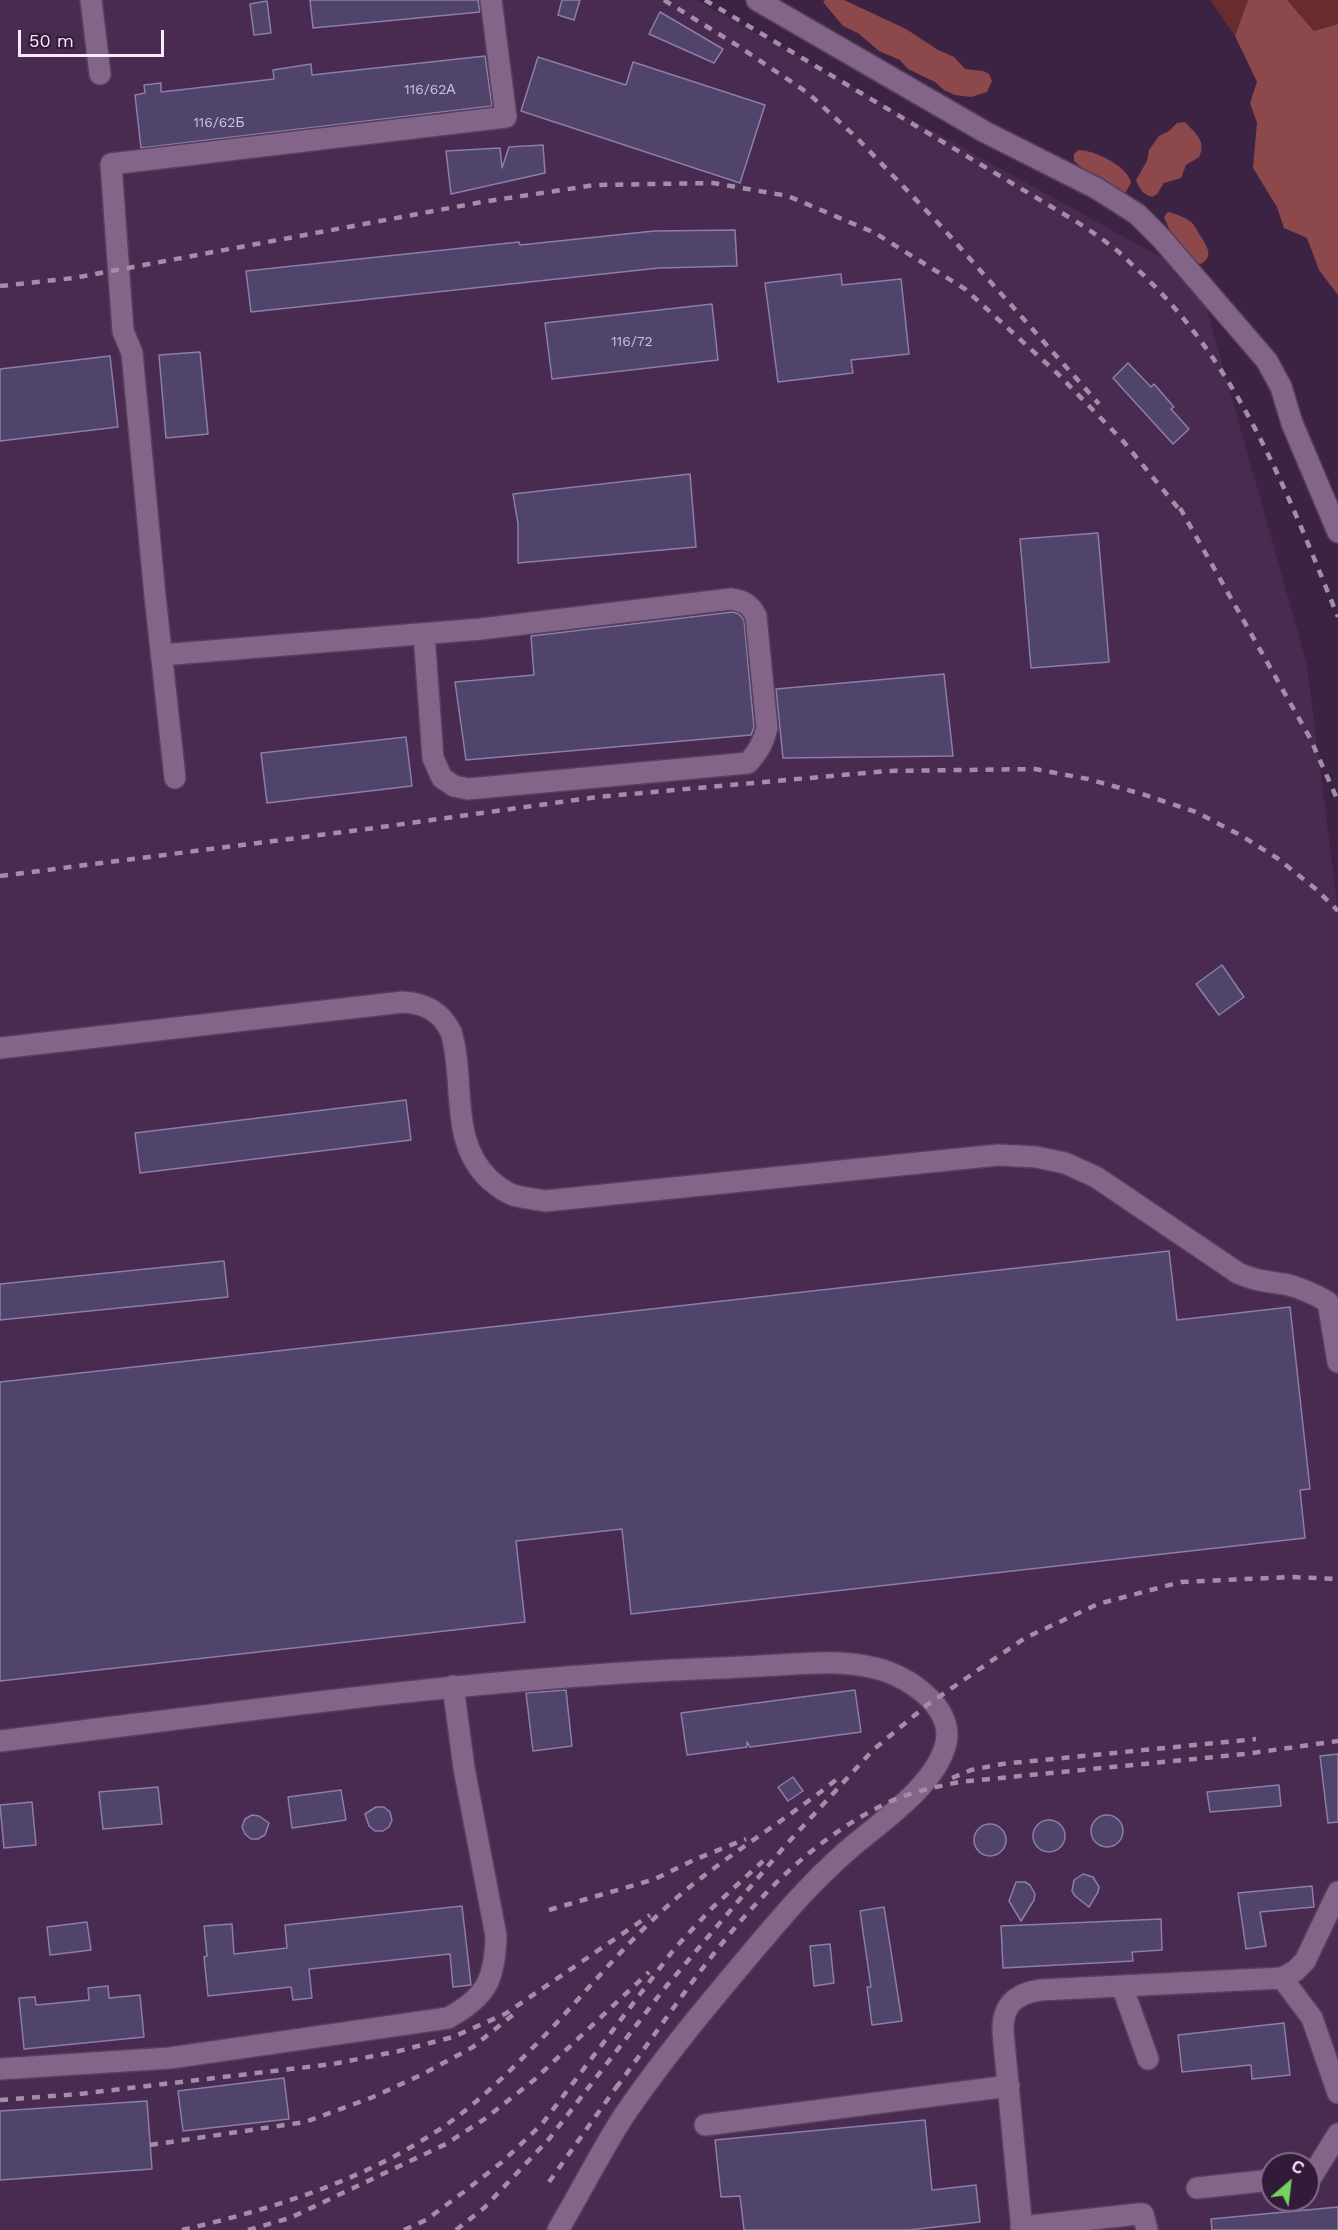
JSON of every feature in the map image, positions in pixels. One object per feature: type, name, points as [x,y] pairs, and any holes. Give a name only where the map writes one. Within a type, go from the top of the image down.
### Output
[{"type":"lane","points":[[90,0],[99,74]]},
{"type":"lane","points":[[175,778],[132,353],[123,331],[111,164],[506,117],[491,0]]},
{"type":"lane","points":[[757,0],[985,132],[1096,188],[1137,214],[1162,239],[1267,361],[1281,387],[1292,423],[1338,532]]},
{"type":"lane","points":[[161,655],[423,634],[481,630],[731,599],[751,606],[756,616],[767,728],[764,741],[748,764],[468,789],[454,786],[442,778],[433,758],[423,634]]},
{"type":"lane","points":[[0,1048],[415,1002],[435,1011],[443,1018],[454,1040],[464,1137],[472,1158],[495,1184],[513,1195],[545,1202],[998,1155],[1035,1157],[1065,1163],[1096,1177],[1238,1273],[1256,1281],[1289,1286],[1328,1302],[1338,1362]]},
{"type":"lane","points":[[1313,1294],[1338,1292]]},
{"type":"lane","points":[[0,1741],[453,1686],[634,1672],[831,1661],[879,1668],[906,1681],[933,1701],[947,1725],[947,1741],[940,1761],[915,1792],[845,1852],[804,1891],[714,1998],[650,2079],[622,2120],[558,2230]]},
{"type":"lane","points":[[0,2069],[170,2058],[448,2018],[468,2007],[481,1994],[489,1980],[495,1960],[496,1936],[464,1768],[453,1686]]},
{"type":"lane","points":[[1147,2230],[1143,2214],[1022,2228],[1003,2021],[1006,2011],[1013,2000],[1025,1992],[1040,1990],[1282,1978],[1295,1971],[1305,1961],[1338,1892]]},
{"type":"lane","points":[[1282,1978],[1312,2018],[1338,2093]]},
{"type":"lane","points":[[1122,1986],[1148,2059]]},
{"type":"lane","points":[[705,2125],[1009,2086]]},
{"type":"lane","points":[[1320,2163],[1338,2134]]},
{"type":"lane","points":[[1197,2188],[1260,2181]]},
{"type":"shaded area","points":[[0,0],[696,0],[1198,278],[1307,665],[1338,911],[1338,2230],[0,2230]]},
{"type":"shaded area","points":[[825,0],[844,0],[906,29],[938,50],[954,57],[965,69],[989,74],[992,81],[987,92],[971,97],[955,95],[944,90],[935,82],[908,69],[900,60],[879,51],[858,33],[843,26],[823,2]]},
{"type":"shaded area","points":[[1210,0],[1248,0],[1235,36]]},
{"type":"shaded area","points":[[1248,0],[1287,0],[1314,31],[1338,24],[1338,295],[1319,270],[1307,238],[1284,228],[1277,207],[1253,168],[1257,123],[1250,103],[1257,82],[1235,36]]},
{"type":"shaded area","points":[[1287,0],[1338,0],[1338,24],[1314,31]]},
{"type":"shaded area","points":[[1185,122],[1201,142],[1199,157],[1186,165],[1181,178],[1164,183],[1157,194],[1149,196],[1142,191],[1136,180],[1147,161],[1149,150],[1159,136],[1169,131],[1177,123]]},
{"type":"shaded area","points":[[1078,150],[1109,160],[1123,170],[1131,182],[1126,192],[1122,195],[1089,174],[1074,161],[1074,154]]},
{"type":"shaded area","points":[[1168,212],[1186,219],[1195,226],[1208,250],[1208,258],[1201,264],[1196,263],[1171,238],[1164,217]]},
{"type":"building","points":[[310,0],[478,0],[480,12],[313,28]]},
{"type":"building","points":[[562,0],[580,0],[574,20],[558,15]]},
{"type":"building","points":[[267,1],[271,33],[254,35],[250,4]]},
{"type":"building","points":[[660,12],[723,49],[714,63],[649,34]]},
{"type":"building","points":[[485,56],[492,106],[141,148],[135,95],[145,93],[144,85],[161,83],[161,92],[274,79],[273,70],[311,64],[312,75]]},
{"type":"building","points":[[538,57],[626,85],[633,62],[765,105],[740,183],[521,111]]},
{"type":"building","points":[[543,145],[545,173],[451,194],[446,151],[500,148],[502,168],[509,147]]},
{"type":"building","points":[[735,230],[737,266],[659,268],[251,312],[246,271],[519,242],[520,245],[654,231]]},
{"type":"building","points":[[841,274],[842,285],[901,279],[909,354],[851,360],[853,373],[778,382],[765,283]]},
{"type":"building","points":[[712,304],[718,360],[552,379],[545,323]]},
{"type":"building","points":[[200,352],[208,434],[166,438],[159,355]]},
{"type":"building","points":[[110,356],[118,427],[0,441],[0,369]]},
{"type":"building","points":[[1128,363],[1151,387],[1154,384],[1174,407],[1171,409],[1189,429],[1173,444],[1113,378]]},
{"type":"building","points":[[690,474],[696,547],[518,563],[518,524],[513,494]]},
{"type":"building","points":[[1098,533],[1109,662],[1031,668],[1020,539]]},
{"type":"building","points":[[733,612],[739,614],[744,620],[754,727],[751,735],[466,760],[455,682],[534,675],[531,636]]},
{"type":"building","points":[[944,674],[953,756],[783,758],[776,689]]},
{"type":"building","points":[[406,737],[412,786],[267,803],[261,753]]},
{"type":"building","points":[[1222,965],[1244,997],[1219,1015],[1196,984]]},
{"type":"building","points":[[406,1100],[411,1140],[140,1173],[135,1133]]},
{"type":"building","points":[[1169,1251],[1177,1320],[1290,1307],[1310,1489],[1300,1490],[1305,1538],[631,1614],[622,1529],[516,1541],[525,1622],[0,1681],[0,1382]]},
{"type":"building","points":[[224,1261],[228,1297],[0,1320],[0,1284]]},
{"type":"building","points":[[566,1690],[572,1746],[533,1751],[526,1693]]},
{"type":"building","points":[[855,1690],[861,1732],[750,1747],[747,1742],[747,1747],[687,1755],[681,1713]]},
{"type":"building","points":[[1338,1754],[1338,1822],[1328,1823],[1320,1756]]},
{"type":"building","points":[[793,1777],[803,1791],[788,1801],[778,1787]]},
{"type":"building","points":[[1279,1785],[1281,1806],[1210,1812],[1207,1792]]},
{"type":"building","points":[[158,1787],[162,1824],[103,1829],[99,1792]]},
{"type":"building","points":[[341,1790],[346,1820],[292,1828],[288,1797]]},
{"type":"building","points":[[32,1802],[36,1845],[4,1848],[0,1805]]},
{"type":"building","points":[[376,1807],[384,1807],[390,1812],[392,1820],[389,1827],[383,1831],[375,1831],[369,1826],[365,1814]]},
{"type":"building","points":[[252,1815],[259,1816],[269,1823],[265,1835],[258,1839],[251,1839],[242,1827],[245,1819]]},
{"type":"building","points":[[1107,1815],[1118,1820],[1123,1831],[1118,1842],[1107,1847],[1096,1842],[1091,1831],[1096,1820]]},
{"type":"building","points":[[1049,1820],[1060,1825],[1065,1836],[1060,1847],[1049,1852],[1038,1847],[1033,1836],[1038,1825]]},
{"type":"building","points":[[990,1824],[1001,1829],[1006,1840],[1001,1851],[990,1856],[979,1851],[974,1840],[979,1829]]},
{"type":"building","points":[[1083,1874],[1093,1877],[1099,1887],[1089,1907],[1072,1891],[1074,1880]]},
{"type":"building","points":[[1016,1882],[1025,1882],[1030,1885],[1035,1894],[1034,1900],[1021,1921],[1009,1901]]},
{"type":"building","points":[[1312,1886],[1314,1907],[1260,1912],[1266,1946],[1246,1949],[1238,1893]]},
{"type":"building","points":[[462,1906],[471,1985],[453,1987],[450,1954],[309,1969],[312,1998],[293,2000],[291,1987],[208,1996],[204,1926],[232,1924],[234,1954],[287,1948],[285,1925]]},
{"type":"building","points":[[884,1907],[902,2021],[872,2025],[867,1987],[871,1987],[860,1911]]},
{"type":"building","points":[[1161,1919],[1162,1950],[1132,1952],[1133,1961],[1003,1968],[1001,1926]]},
{"type":"building","points":[[87,1922],[91,1950],[50,1955],[47,1927]]},
{"type":"building","points":[[830,1944],[834,1983],[814,1986],[810,1946]]},
{"type":"building","points":[[108,1986],[109,1998],[140,1995],[144,2037],[24,2049],[19,1998],[35,1997],[36,2005],[89,2000],[88,1988]]},
{"type":"building","points":[[1284,2023],[1290,2075],[1252,2079],[1251,2065],[1182,2072],[1178,2035]]},
{"type":"building","points":[[284,2078],[289,2119],[183,2131],[178,2091]]},
{"type":"building","points":[[147,2101],[152,2169],[0,2180],[0,2111]]},
{"type":"building","points":[[925,2120],[932,2190],[976,2185],[980,2222],[909,2230],[744,2230],[740,2196],[721,2197],[715,2140]]},
{"type":"building","points":[[1338,2207],[1338,2230],[1212,2230],[1211,2219],[1285,2212],[1320,2212],[1320,2209]]},
{"type":"railway","points":[[664,0],[808,93],[857,138],[940,225],[1099,404]]},
{"type":"railway","points":[[705,0],[1077,222],[1115,249],[1138,270],[1174,307],[1205,346],[1232,388],[1279,477],[1338,617]]},
{"type":"railway","points":[[0,286],[74,278],[482,202],[595,185],[713,183],[788,196],[875,233],[965,289],[1058,374],[1123,441],[1183,514]]},
{"type":"railway","points":[[1180,508],[1310,738],[1338,801]]},
{"type":"railway","points":[[0,876],[597,797],[887,771],[1035,769],[1088,779],[1196,812],[1277,858],[1317,890],[1338,911]]},
{"type":"railway","points":[[456,2230],[484,2208],[549,2139],[664,1989],[784,1847],[873,1750],[927,1705],[1025,1638],[1098,1604],[1181,1582],[1291,1577],[1338,1579]]},
{"type":"railway","points":[[952,1778],[971,1770],[1002,1764],[1256,1739]]},
{"type":"railway","points":[[616,2088],[701,1970],[763,1896],[798,1863],[836,1833],[887,1803],[917,1792],[959,1782],[1245,1754],[1338,1741]]},
{"type":"railway","points":[[182,2230],[286,2202],[352,2177],[384,2162],[446,2125],[487,2092],[513,2067],[667,1906],[724,1860],[842,1775]]},
{"type":"railway","points":[[549,1910],[655,1879],[696,1859],[746,1839]]},
{"type":"railway","points":[[404,2230],[426,2220],[465,2191],[502,2162],[542,2124],[675,1948],[712,1908],[763,1861]]},
{"type":"railway","points":[[0,2100],[79,2094],[333,2064],[399,2051],[453,2037],[505,2014],[650,1915]]},
{"type":"railway","points":[[248,2230],[290,2218],[446,2144],[486,2118],[534,2080],[649,1972]]},
{"type":"railway","points":[[150,2145],[305,2122],[373,2097],[421,2075],[473,2047],[514,2014]]},
{"type":"railway","points":[[549,2182],[620,2082]]}]
